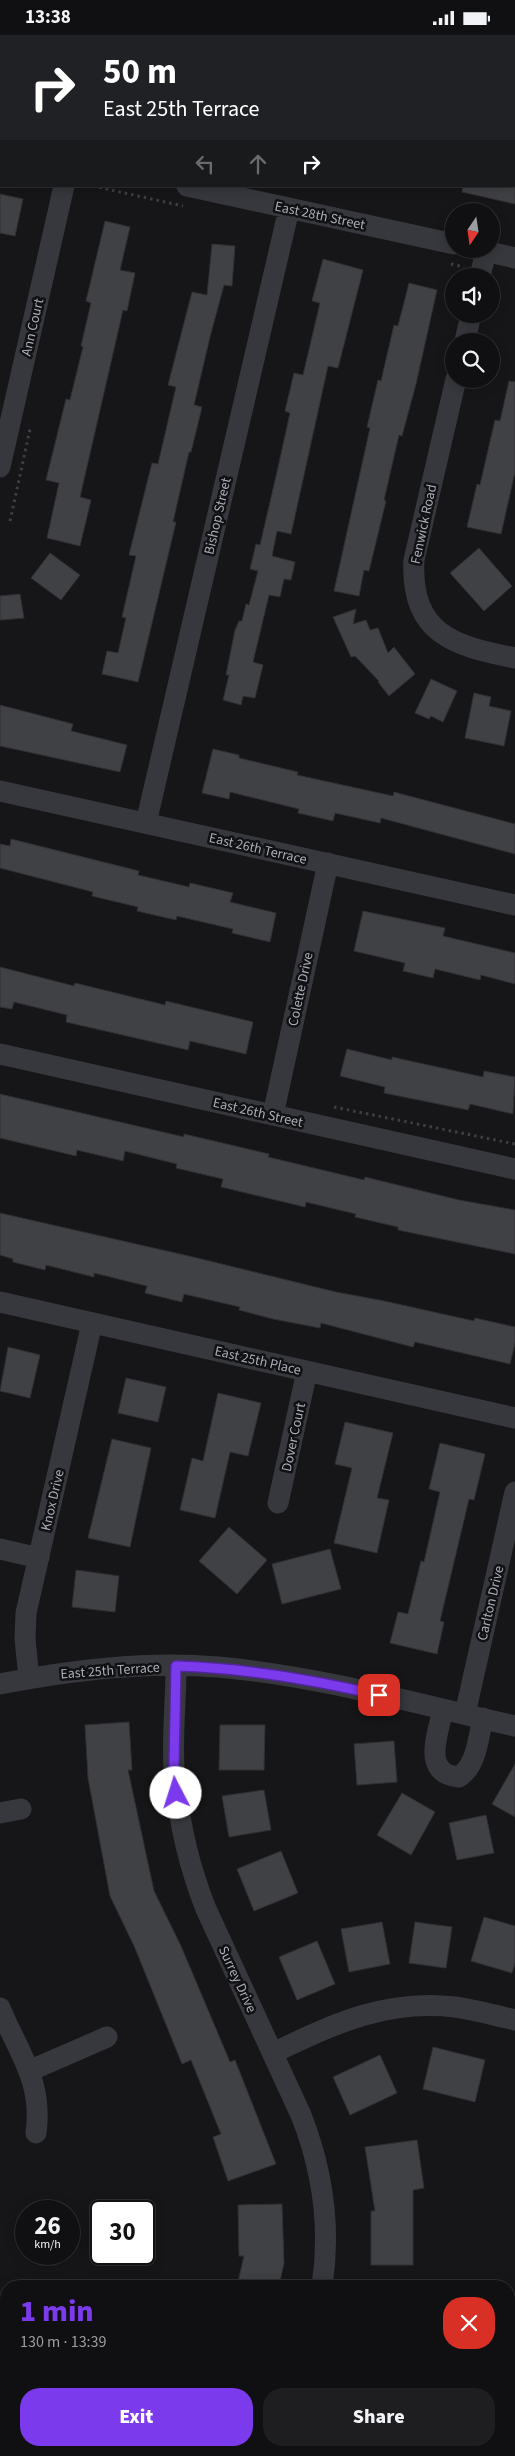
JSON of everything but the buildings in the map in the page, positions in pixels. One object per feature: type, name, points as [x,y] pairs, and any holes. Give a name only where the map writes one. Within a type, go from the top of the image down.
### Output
[{"type":"street","name":"Ann Court","points":[[0,467],[64,187]]},
{"type":"street","name":"East 28th Street","points":[[191,187],[445,242]]},
{"type":"street","name":"Bishop Street","points":[[146,823],[289,209]]},
{"type":"street","points":[[481,262],[515,257]]},
{"type":"street","name":"Fenwick Road","points":[[454,388],[414,561],[413,579],[420,606],[435,628],[448,639],[463,647],[506,656]]},
{"type":"street","name":"East 26th Terrace","points":[[0,791],[515,905]]},
{"type":"street","name":"Colette Drive","points":[[273,1115],[328,863]]},
{"type":"street","name":"East 26th Street","points":[[0,1055],[515,1169]]},
{"type":"street","name":"East 25th Place","points":[[0,1302],[515,1418]]},
{"type":"street","name":"Knox Drive","points":[[29,1678],[25,1639],[26,1613],[92,1323]]},
{"type":"street","name":"Dover Court","points":[[278,1503],[308,1371]]},
{"type":"street","name":"Carlton Drive","points":[[443,1709],[435,1751],[435,1762],[441,1772],[449,1776],[459,1777],[467,1772],[472,1762],[474,1716],[515,1492]]},
{"type":"street","points":[[0,1549],[39,1558]]},
{"type":"street","name":"East 25th Terrace","points":[[0,1684],[29,1678],[122,1666],[224,1668],[301,1678],[515,1725]]},
{"type":"street","name":"Surrey Drive","points":[[176,1666],[174,1767],[184,1845],[192,1875],[206,1909],[310,2137],[320,2175],[326,2234],[322,2280]]},
{"type":"street","points":[[0,1813],[22,1809]]},
{"type":"street","points":[[273,2053],[335,2024],[363,2014],[397,2007],[456,2007],[515,2019]]},
{"type":"street","points":[[0,2010],[29,2071],[38,2101],[36,2133]]},
{"type":"street","points":[[29,2071],[107,2037]]},
{"type":"path","points":[[444,263],[481,262]]},
{"type":"path","points":[[324,1105],[515,1144]]},
{"type":"route","points":[[176,1793],[174,1767],[176,1666],[256,1671],[301,1678],[379,1695]]}]
